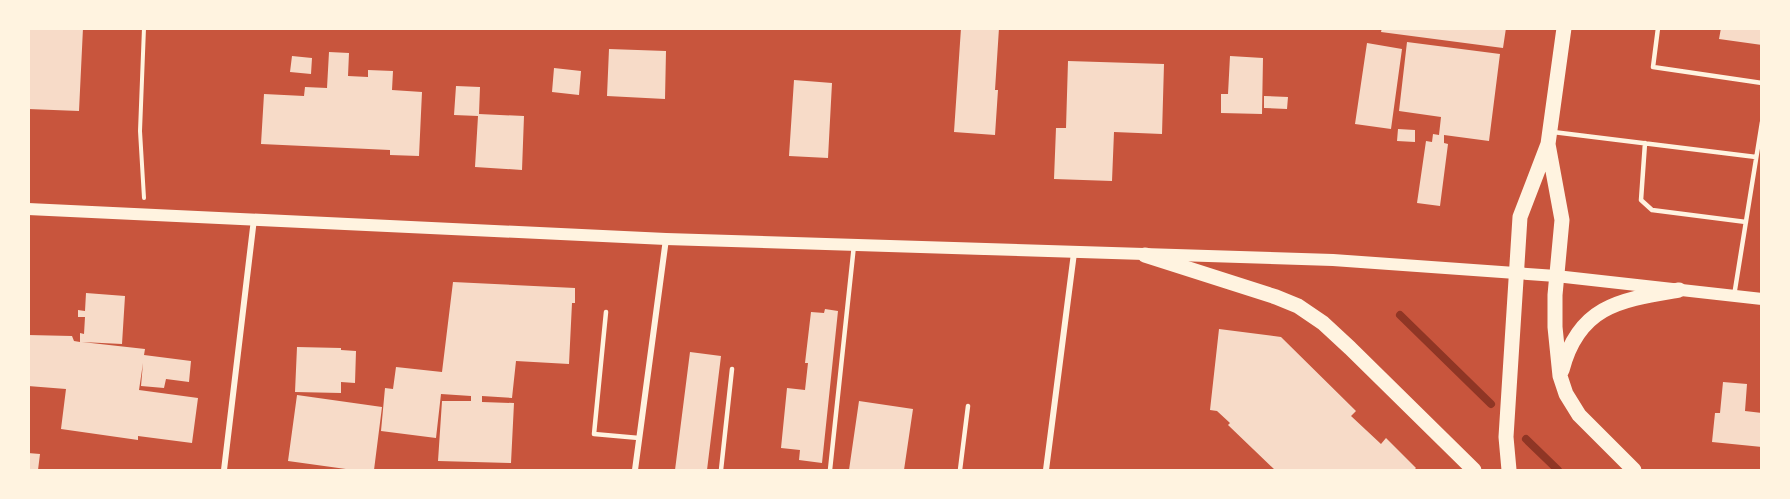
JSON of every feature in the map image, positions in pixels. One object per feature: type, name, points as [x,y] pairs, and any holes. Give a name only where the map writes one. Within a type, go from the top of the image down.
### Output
[{"type":"main road","points":[[1509,471],[1506,437],[1520,217],[1549,138],[1564,28]]},
{"type":"main road","points":[[1549,138],[1562,220],[1556,276],[1555,327],[1560,376],[1566,394],[1579,415],[1634,471]]},
{"type":"main road","points":[[28,209],[666,239],[1333,260],[1518,272],[1761,299]]},
{"type":"main road","points":[[1145,255],[1298,306],[1323,323],[1474,471]]},
{"type":"main road","points":[[1560,376],[1572,340],[1595,315],[1609,306],[1628,299],[1679,290]]},
{"type":"street","points":[[224,471],[254,218]]},
{"type":"street","points":[[635,471],[666,239]]},
{"type":"street","points":[[1046,471],[1074,253]]},
{"type":"lane","points":[[1658,28],[1653,67],[1761,83]]},
{"type":"lane","points":[[1734,296],[1761,122]]},
{"type":"lane","points":[[1549,138],[1645,143],[1756,158]]},
{"type":"lane","points":[[1645,143],[1641,200],[1652,210],[1746,222]]},
{"type":"lane","points":[[830,471],[854,245]]},
{"type":"lane","points":[[606,312],[594,434],[639,438]]},
{"type":"lane","points":[[721,471],[732,369]]},
{"type":"lane","points":[[960,471],[968,406]]},
{"type":"path","points":[[144,28],[141,131],[145,214]]},
{"type":"building","points":[[28,28],[83,28],[79,111],[28,109]]},
{"type":"building","points":[[961,28],[999,28],[995,135],[954,132]]},
{"type":"building","points":[[1382,28],[1506,28],[1503,48],[1381,32]]},
{"type":"building","points":[[1721,28],[1762,28],[1762,45],[1719,39]]},
{"type":"building","points":[[1407,42],[1500,54],[1489,141],[1444,135],[1444,143],[1448,144],[1440,206],[1417,203],[1426,141],[1432,142],[1433,134],[1439,135],[1441,117],[1399,111]]},
{"type":"building","points":[[1367,43],[1402,49],[1391,129],[1355,124]]},
{"type":"building","points":[[609,49],[666,51],[665,99],[607,96]]},
{"type":"building","points":[[329,52],[349,53],[348,76],[368,77],[368,70],[393,71],[392,90],[422,92],[419,156],[390,155],[390,150],[261,144],[264,94],[304,96],[305,87],[327,88]]},
{"type":"building","points":[[292,56],[312,58],[311,74],[290,72]]},
{"type":"building","points":[[1230,56],[1263,58],[1262,114],[1221,113],[1221,94],[1228,94]]},
{"type":"building","points":[[1068,61],[1164,64],[1162,134],[1114,132],[1112,181],[1054,179],[1056,128],[1066,128]]},
{"type":"building","points":[[554,68],[581,71],[579,95],[552,92]]},
{"type":"building","points":[[794,80],[832,83],[828,158],[789,156]]},
{"type":"building","points":[[456,86],[480,87],[479,114],[524,116],[522,170],[475,167],[478,116],[454,115]]},
{"type":"building","points":[[1264,96],[1288,97],[1287,109],[1264,108]]},
{"type":"building","points":[[1398,129],[1415,130],[1415,142],[1397,141]]},
{"type":"building","points":[[453,282],[575,288],[575,303],[572,303],[569,364],[516,361],[512,398],[482,396],[482,402],[514,403],[511,463],[438,461],[442,401],[471,401],[471,396],[441,394],[436,438],[381,431],[385,388],[393,389],[396,367],[442,372]]},
{"type":"building","points":[[86,293],[125,296],[122,344],[82,342],[145,349],[144,355],[191,361],[189,382],[166,379],[164,388],[141,386],[143,363],[139,390],[198,398],[192,443],[138,436],[138,440],[61,429],[66,389],[28,386],[28,335],[72,336],[74,341],[80,342],[80,333],[84,334],[85,317],[78,317],[78,310],[85,311]]},
{"type":"building","points":[[825,309],[838,311],[822,463],[799,460],[800,450],[781,448],[787,388],[805,390],[808,363],[805,363],[811,312],[824,313]]},
{"type":"building","points":[[1219,329],[1281,337],[1356,411],[1351,416],[1381,444],[1386,438],[1416,468],[1414,470],[1275,470],[1228,425],[1230,423],[1217,411],[1210,410]]},
{"type":"building","points":[[297,347],[341,348],[341,350],[356,351],[355,383],[341,382],[341,393],[295,392]]},
{"type":"building","points":[[690,352],[721,356],[707,470],[675,470]]},
{"type":"building","points":[[1723,382],[1747,384],[1745,411],[1762,413],[1762,447],[1712,442],[1715,413],[1720,413]]},
{"type":"building","points":[[297,395],[382,407],[374,470],[353,470],[288,461]]},
{"type":"building","points":[[859,401],[913,409],[904,470],[849,470]]},
{"type":"building","points":[[28,453],[40,454],[38,470],[28,470]]},
{"type":"waterway","points":[[1400,315],[1491,404]]},
{"type":"waterway","points":[[1526,439],[1558,470]]}]
